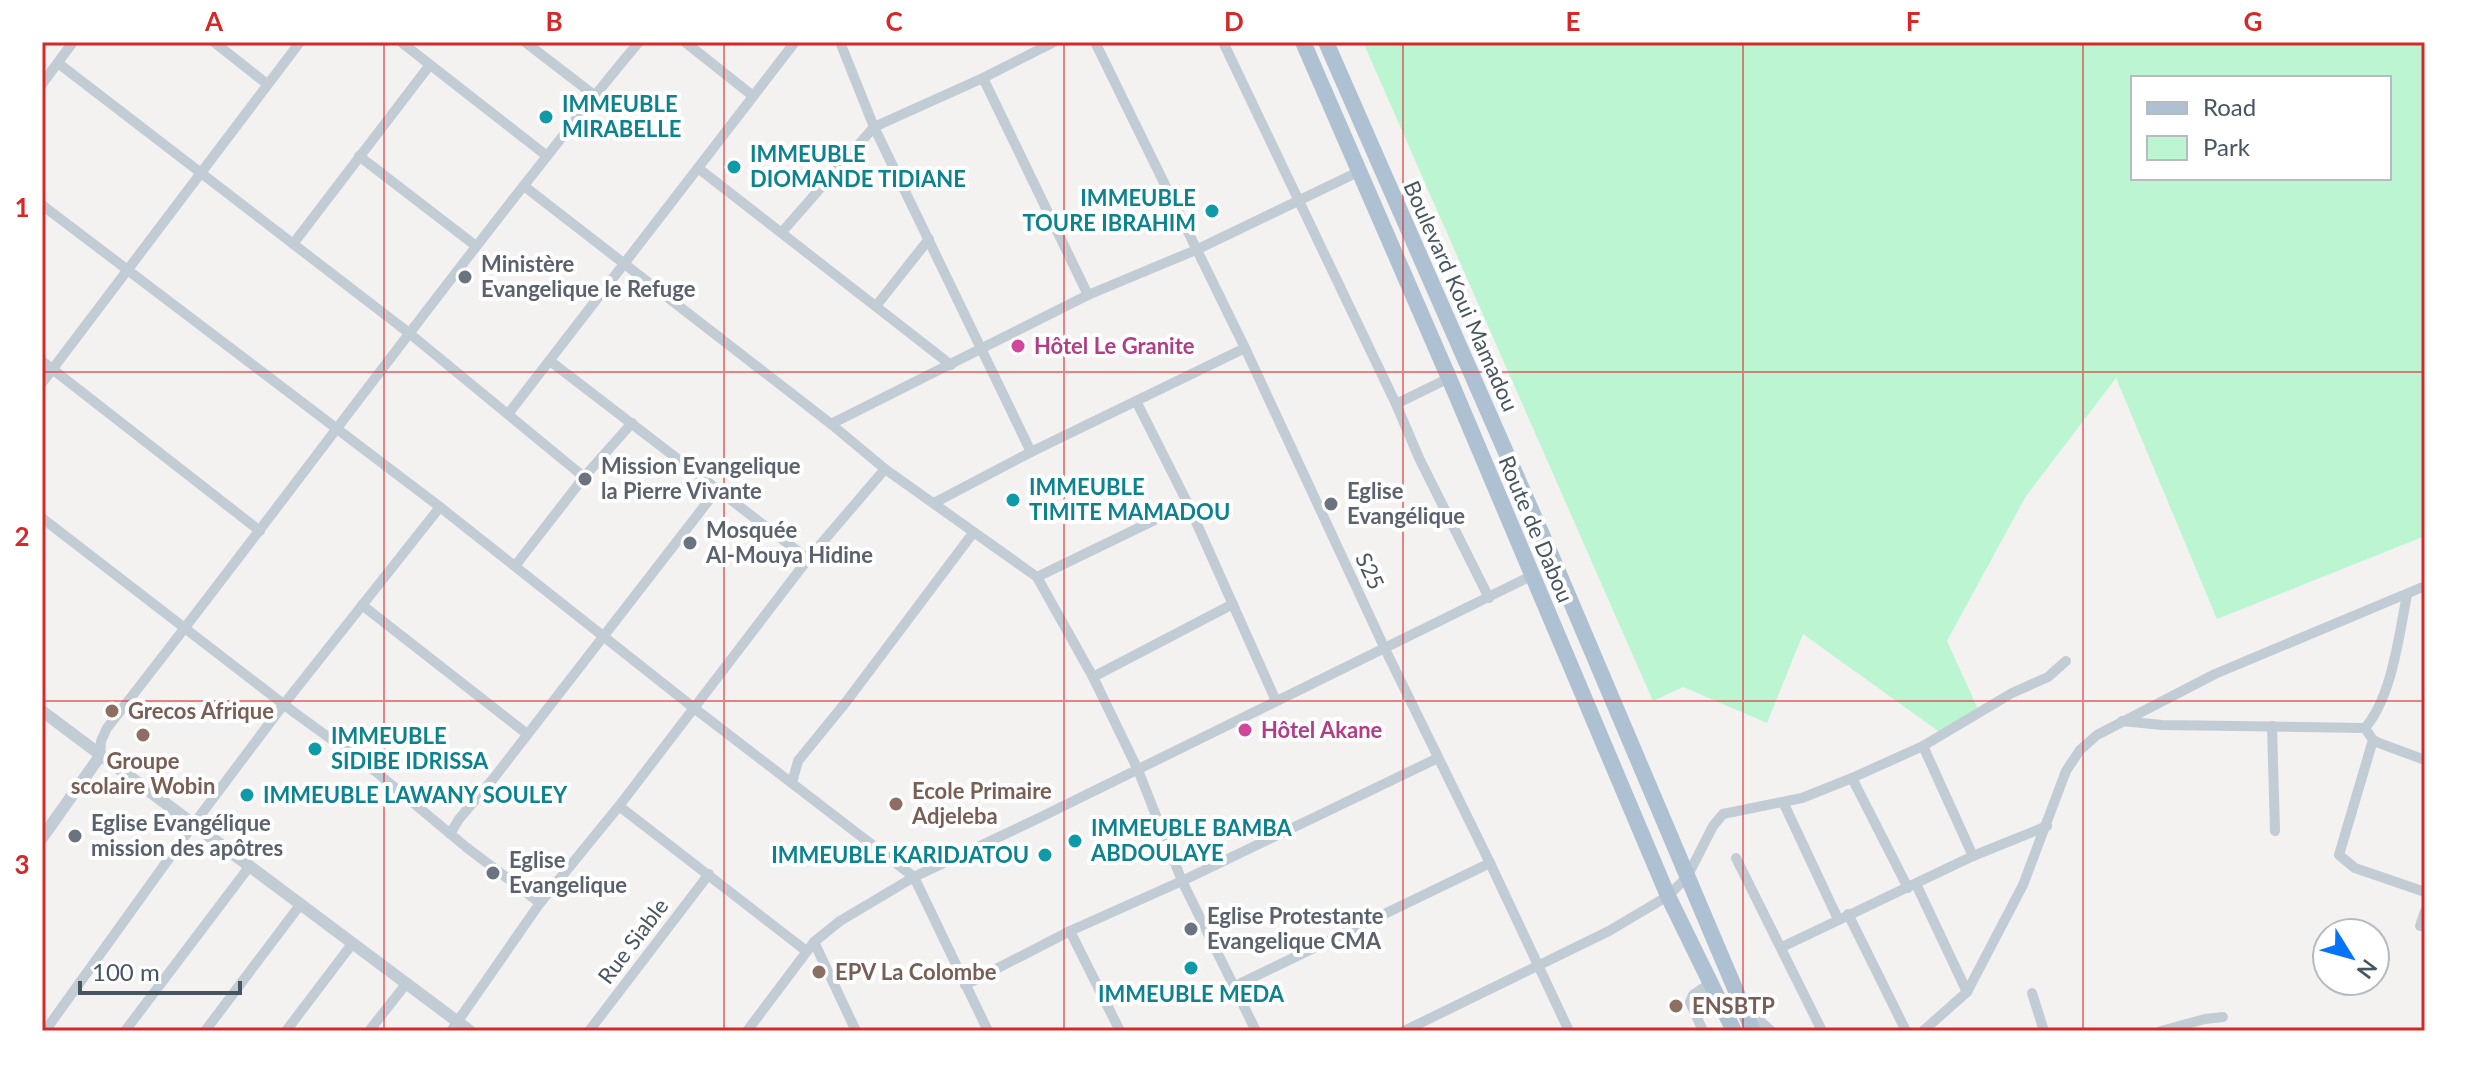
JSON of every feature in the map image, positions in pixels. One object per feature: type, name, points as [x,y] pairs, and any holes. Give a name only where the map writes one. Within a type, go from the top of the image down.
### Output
[{"type":"main road","name":"Route de Dabou","points":[[1303,42],[1668,896],[1734,1031]]},
{"type":"main road","name":"Boulevard Koui Mamadou","points":[[1326,42],[1560,576],[1687,877]]},
{"type":"main road","points":[[1687,877],[1753,1031]]},
{"type":"street","points":[[42,84],[73,42]]},
{"type":"street","points":[[214,42],[267,84]]},
{"type":"street","points":[[42,383],[300,42]]},
{"type":"street","points":[[401,42],[547,156]]},
{"type":"street","points":[[525,42],[594,95]]},
{"type":"street","points":[[42,838],[100,756],[103,734],[476,246],[639,42]]},
{"type":"street","points":[[685,42],[753,96]]},
{"type":"street","points":[[509,413],[795,42]]},
{"type":"street","points":[[840,42],[874,127],[1031,452]]},
{"type":"street","points":[[782,232],[874,127],[1054,42]]},
{"type":"street","name":"S25","points":[[1095,42],[1245,348],[1385,649],[1540,966],[1568,1031]]},
{"type":"street","points":[[1223,42],[1419,458],[1489,598]]},
{"type":"street","points":[[58,63],[409,333],[584,477]]},
{"type":"street","points":[[293,244],[429,66]]},
{"type":"street","points":[[983,78],[1088,295]]},
{"type":"street","points":[[359,156],[476,246]]},
{"type":"street","points":[[698,168],[951,365]]},
{"type":"street","points":[[831,424],[1088,295],[1196,250],[1358,172]]},
{"type":"street","points":[[524,186],[885,469],[1037,577],[1093,677],[1138,770],[1182,881],[1256,1031]]},
{"type":"street","points":[[42,205],[440,507],[914,877],[988,1031]]},
{"type":"street","points":[[876,306],[929,239]]},
{"type":"street","points":[[934,503],[1245,348]]},
{"type":"street","points":[[42,361],[260,531]]},
{"type":"street","points":[[550,361],[808,559]]},
{"type":"street","points":[[1396,404],[1449,378]]},
{"type":"street","points":[[1136,401],[1188,504],[1276,701]]},
{"type":"street","points":[[515,566],[584,477],[632,423]]},
{"type":"street","points":[[454,1027],[540,903],[619,806],[808,559],[885,469]]},
{"type":"street","points":[[450,834],[716,491]]},
{"type":"street","points":[[1037,577],[1188,504]]},
{"type":"street","points":[[45,1031],[284,704],[440,507]]},
{"type":"street","points":[[42,518],[375,771],[540,903]]},
{"type":"street","points":[[792,783],[798,761],[973,533]]},
{"type":"street","points":[[747,1031],[809,946],[852,914],[914,877],[1531,576]]},
{"type":"street","points":[[1923,1031],[1967,992],[2023,885],[2066,771],[2080,750],[2097,735],[2215,674],[2425,586]]},
{"type":"street","points":[[2365,728],[2374,717],[2385,686],[2397,647],[2407,595]]},
{"type":"street","points":[[1093,677],[1233,604]]},
{"type":"street","points":[[362,605],[527,734]]},
{"type":"street","points":[[1404,1031],[1540,966],[1637,916],[1668,896],[1687,877],[1713,826],[1723,814],[1816,793],[1852,778],[1923,746],[2012,693],[2048,677],[2066,661]]},
{"type":"street","points":[[42,711],[406,984],[454,1027],[470,1031]]},
{"type":"street","points":[[2122,721],[2162,725],[2365,728]]},
{"type":"street","points":[[2272,726],[2275,831]]},
{"type":"street","points":[[2365,728],[2373,740],[2425,760]]},
{"type":"street","points":[[2373,740],[2339,855],[2355,868],[2425,892]]},
{"type":"street","points":[[1923,746],[1973,856]]},
{"type":"street","points":[[965,985],[1070,931],[1182,881],[1438,758]]},
{"type":"street","points":[[1852,778],[1967,992]]},
{"type":"street","points":[[1783,802],[1906,1031]]},
{"type":"street","points":[[619,806],[809,946],[856,1031]]},
{"type":"street","points":[[1782,947],[1973,856],[2047,826]]},
{"type":"street","points":[[1736,858],[1822,1031]]},
{"type":"street","points":[[1235,986],[1490,863]]},
{"type":"street","points":[[125,1031],[249,867]]},
{"type":"street","name":"Rue Siable","points":[[589,1031],[709,874]]},
{"type":"street","points":[[205,1031],[300,905]]},
{"type":"street","points":[[2420,926],[2425,911]]},
{"type":"street","points":[[1070,931],[1120,1031]]},
{"type":"street","points":[[286,1031],[352,944]]},
{"type":"street","points":[[1703,1031],[1690,1002],[1693,995],[1711,983]]},
{"type":"street","points":[[369,1031],[406,984]]},
{"type":"street","points":[[2032,993],[2044,1031]]},
{"type":"street","points":[[1740,1004],[1771,1031]]},
{"type":"street","points":[[1722,1031],[1723,1009]]},
{"type":"street","points":[[2161,1031],[2223,1017]]},
{"type":"green space","points":[[1363,42],[2425,42],[2425,536],[2217,619],[2116,378],[2026,496],[1947,641],[1978,709],[1938,731],[1803,634],[1767,723],[1683,687],[1653,701]]},
{"type":"place","name":"IMMEUBLE MIRABELLE","points":[[546,117]]},
{"type":"place","name":"IMMEUBLE DIOMANDE TIDIANE","points":[[734,167]]},
{"type":"place","name":"IMMEUBLE TOURE IBRAHIM","points":[[1212,211]]},
{"type":"place","name":"Ministère Evangelique le Refuge","points":[[465,277]]},
{"type":"place","name":"Hôtel Le Granite","points":[[1018,346]]},
{"type":"place","name":"Mission Evangelique la Pierre Vivante","points":[[585,479]]},
{"type":"place","name":"IMMEUBLE TIMITE MAMADOU","points":[[1013,500]]},
{"type":"place","name":"Eglise Evangélique","points":[[1331,504]]},
{"type":"place","name":"Mosquée Al-Mouya Hidine","points":[[690,543]]},
{"type":"place","name":"Grecos Afrique","points":[[112,711]]},
{"type":"place","name":"Hôtel Akane","points":[[1245,730]]},
{"type":"place","name":"Groupe scolaire Wobin","points":[[143,735]]},
{"type":"place","name":"IMMEUBLE SIDIBE IDRISSA","points":[[315,749]]},
{"type":"place","name":"IMMEUBLE LAWANY SOULEY","points":[[247,795]]},
{"type":"place","name":"Ecole Primaire Adjeleba","points":[[896,804]]},
{"type":"place","name":"Eglise Evangélique mission des apôtres","points":[[75,836]]},
{"type":"place","name":"IMMEUBLE BAMBA ABDOULAYE","points":[[1075,841]]},
{"type":"place","name":"IMMEUBLE KARIDJATOU","points":[[1045,855]]},
{"type":"place","name":"Eglise Evangelique","points":[[493,873]]},
{"type":"place","name":"Eglise Protestante Evangelique CMA","points":[[1191,929]]},
{"type":"place","name":"IMMEUBLE MEDA","points":[[1191,968]]},
{"type":"place","name":"EPV La Colombe","points":[[819,972]]},
{"type":"place","name":"ENSBTP","points":[[1676,1006]]}]
